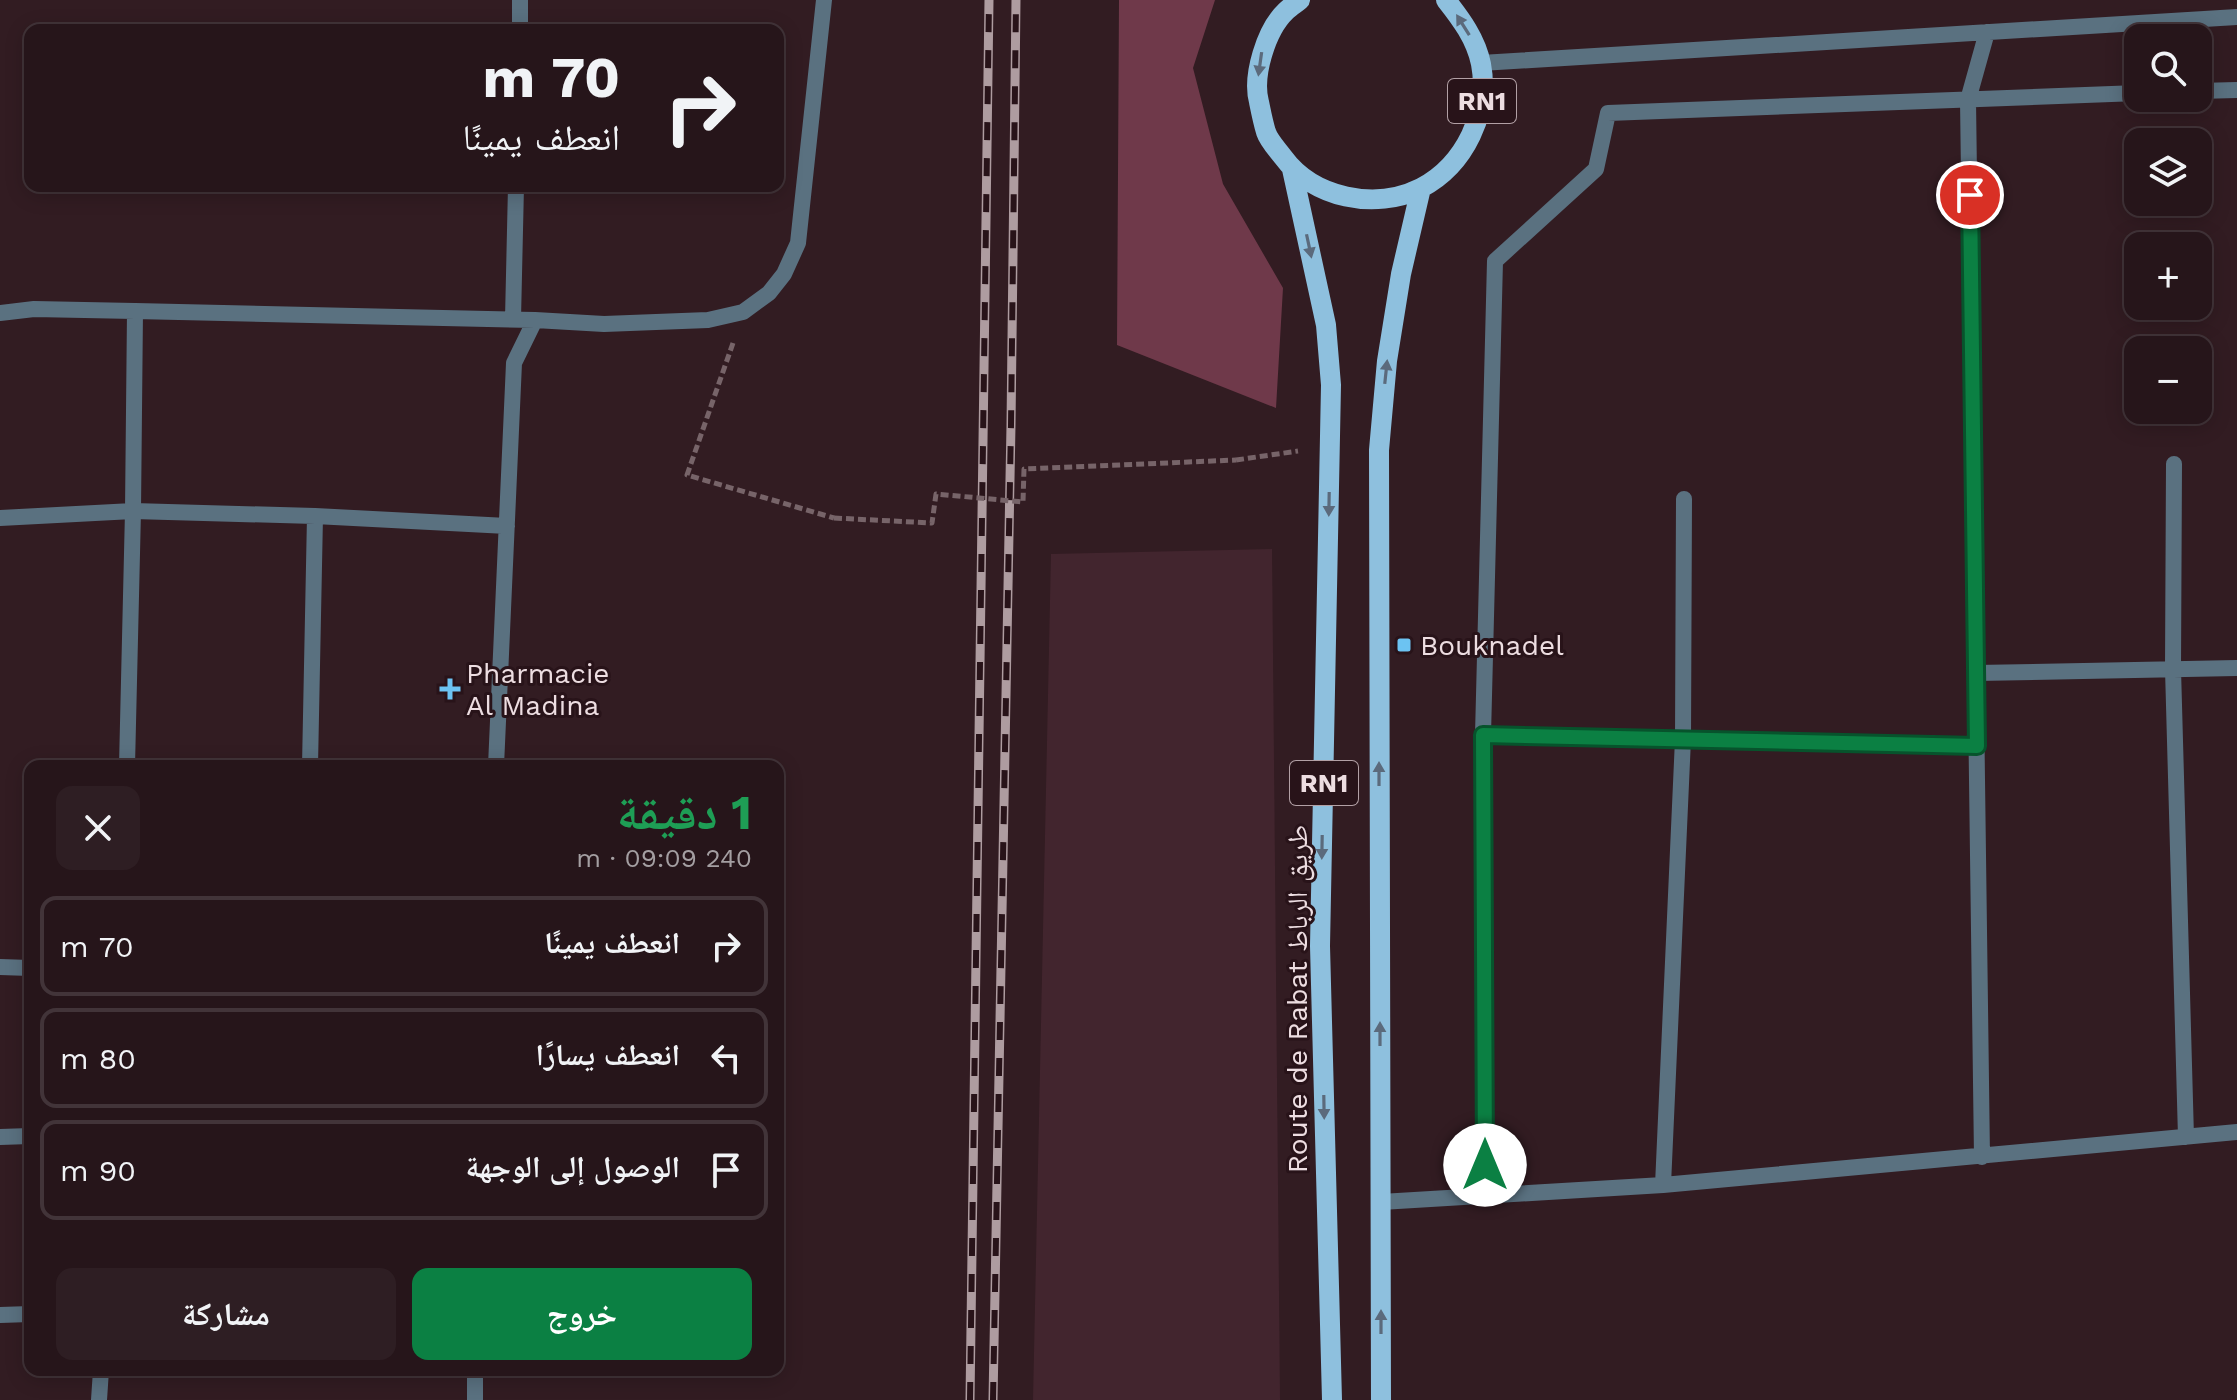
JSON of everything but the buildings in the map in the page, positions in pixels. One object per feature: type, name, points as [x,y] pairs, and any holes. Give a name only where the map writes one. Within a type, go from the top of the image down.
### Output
[{"type":"main road","name":"Route de Rabat طريق الرباط","points":[[1300,0],[1284,13],[1262,50],[1256,93],[1267,135],[1292,169],[1321,189],[1354,199],[1388,198],[1421,188],[1451,166],[1472,135],[1482,100],[1481,63],[1468,29],[1446,0]]},
{"type":"main road","name":"Route de Rabat طريق الرباط","points":[[1292,169],[1326,325],[1331,385],[1320,946],[1332,1400]]},
{"type":"main road","name":"RN1","points":[[1381,1400],[1379,450],[1387,361],[1401,274],[1421,188]]},
{"type":"street","points":[[520,0],[520,24]]},
{"type":"street","points":[[0,313],[34,309],[513,319],[604,324],[708,320],[743,312],[769,293],[784,274],[798,243],[824,0]]},
{"type":"street","points":[[1481,63],[2237,17]]},
{"type":"street","points":[[1982,1157],[1968,100],[1987,32]]},
{"type":"street","points":[[2212,91],[2237,90]]},
{"type":"street","points":[[1485,1195],[1483,735],[1495,261],[1596,169],[1608,113],[2124,94]]},
{"type":"street","points":[[513,319],[516,192]]},
{"type":"street","points":[[127,760],[135,311]]},
{"type":"street","points":[[496,760],[514,363],[535,320]]},
{"type":"street","points":[[2174,464],[2173,669],[2186,1137]]},
{"type":"street","points":[[1663,1185],[1683,739],[1684,499]]},
{"type":"street","points":[[0,518],[133,511],[507,526]]},
{"type":"street","points":[[310,760],[315,516]]},
{"type":"street","points":[[1976,673],[2237,668]]},
{"type":"street","points":[[1483,735],[1977,746]]},
{"type":"street","points":[[0,967],[24,968]]},
{"type":"street","points":[[1381,1202],[1663,1185],[2237,1132]]},
{"type":"street","points":[[0,1137],[24,1136]]},
{"type":"street","points":[[0,1315],[24,1314]]},
{"type":"street","points":[[99,1400],[101,1376]]},
{"type":"street","points":[[475,1376],[475,1400]]},
{"type":"path","points":[[743,312],[687,475],[834,518],[932,523],[936,494],[1023,502],[1024,469],[1236,460],[1293,451]]},
{"type":"shaded area","points":[[1119,0],[1215,0],[1193,68],[1223,184],[1283,288],[1276,408],[1117,345]]},
{"type":"shaded area","points":[[1272,549],[1280,1400],[1033,1400],[1051,554]]},
{"type":"railway","points":[[970,1400],[989,0]]},
{"type":"railway","points":[[993,1400],[1016,0]]},
{"type":"place","name":"Bouknadel","points":[[1404,645]]},
{"type":"place","name":"Pharmacie Al Madina","points":[[450,689]]},
{"type":"route","points":[[1485,1165],[1483,735],[1977,746],[1970,195]]}]
